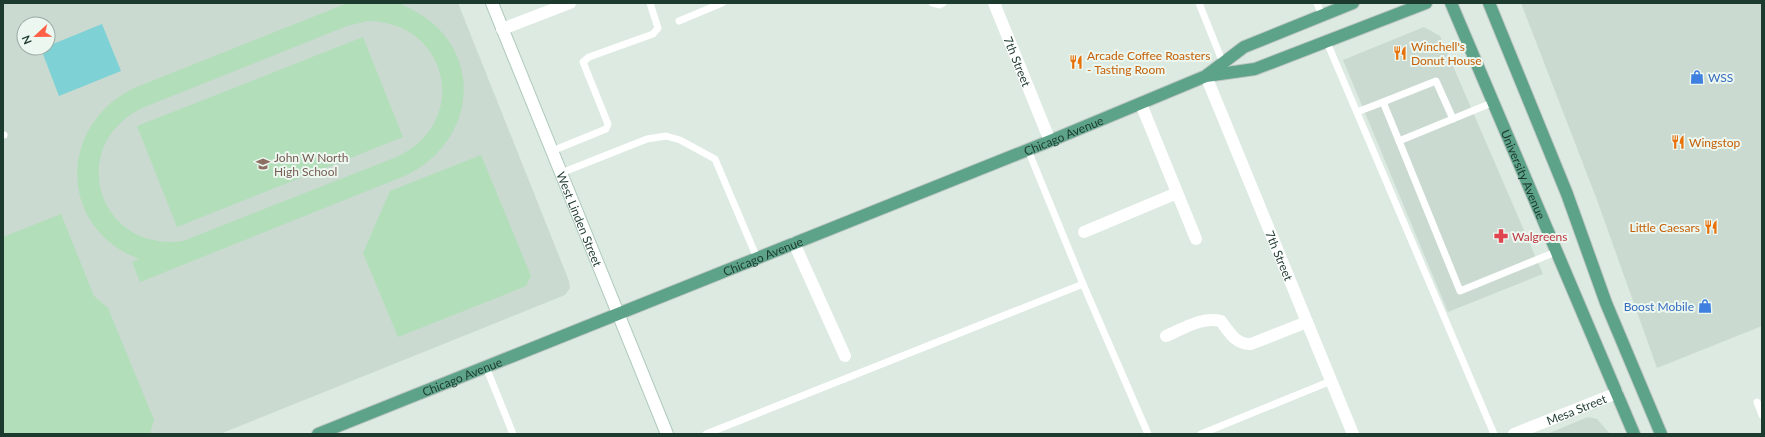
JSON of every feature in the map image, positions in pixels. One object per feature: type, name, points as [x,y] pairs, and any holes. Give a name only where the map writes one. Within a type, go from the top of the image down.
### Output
[{"type":"main road","name":"Chicago Avenue","points":[[318,434],[1140,104],[1206,76],[1244,48],[1353,3]]},
{"type":"main road","name":"Chicago Avenue","points":[[1206,76],[1254,69],[1326,40],[1426,3]]},
{"type":"main road","name":"University Avenue","points":[[1451,3],[1558,251],[1634,434]]},
{"type":"main road","points":[[1489,3],[1567,194],[1606,303],[1660,434]]},
{"type":"street","name":"West Linden Street","points":[[492,3],[667,434]]},
{"type":"street","points":[[502,29],[570,3]]},
{"type":"street","name":"7th Street","points":[[994,3],[1050,141]]},
{"type":"street","name":"7th Street","points":[[1206,76],[1353,434]]},
{"type":"street","points":[[1140,104],[1196,239]]},
{"type":"street","points":[[1084,232],[1177,193]]},
{"type":"street","points":[[794,244],[845,356]]},
{"type":"street","points":[[1166,336],[1203,320],[1212,319],[1221,321],[1230,334],[1239,342],[1251,344],[1307,322]]},
{"type":"street","name":"Mesa Street","points":[[1514,434],[1617,393]]},
{"type":"lane","points":[[552,151],[606,129],[608,124],[583,62],[589,57],[653,34],[658,28],[650,3]]},
{"type":"lane","points":[[679,21],[722,3]]},
{"type":"lane","points":[[932,3],[939,5],[943,3]]},
{"type":"lane","points":[[1199,3],[1223,63]]},
{"type":"lane","points":[[1317,3],[1322,16]]},
{"type":"lane","points":[[1326,40],[1494,434]]},
{"type":"lane","points":[[1357,112],[1436,81],[1453,119]]},
{"type":"lane","points":[[1383,102],[1460,291],[1558,251]]},
{"type":"lane","points":[[1399,141],[1494,102]]},
{"type":"lane","points":[[561,173],[647,138],[666,136],[680,140],[715,159],[756,258]]},
{"type":"lane","points":[[1028,150],[1083,284],[1148,434]]},
{"type":"lane","points":[[706,434],[1083,284]]},
{"type":"lane","points":[[486,366],[511,433]]},
{"type":"lane","points":[[1201,434],[1331,381]]},
{"type":"lane","points":[[1757,402],[1762,414]]},
{"type":"shaded area","name":"John W North High School","points":[[3,3],[458,3],[569,281],[570,288],[565,295],[220,434],[3,434]]},
{"type":"shaded area","points":[[1521,3],[1762,3],[1762,326],[1657,368],[1597,200]]},
{"type":"shaded area","points":[[1424,27],[1440,36],[1543,274],[1448,312],[1343,60]]},
{"type":"shaded area","points":[[1588,417],[1597,419],[1610,434],[1547,434]]},
{"type":"green space","points":[[348,3],[405,3],[402,5],[429,20],[448,40],[459,63],[464,87],[461,113],[450,136],[432,158],[407,175],[140,282],[132,262],[139,259],[112,244],[93,225],[82,201],[77,176],[80,151],[91,126],[109,105],[134,88]],"holes":[[[368,21],[395,26],[417,37],[432,55],[440,75],[442,98],[436,120],[422,140],[399,156],[183,241],[154,240],[130,231],[112,214],[102,193],[99,170],[104,146],[118,125],[142,108],[347,26]]]},
{"type":"green space","points":[[363,37],[403,137],[177,227],[137,126]]},
{"type":"green space","points":[[481,155],[531,276],[526,286],[398,337],[363,253],[390,191]]},
{"type":"green space","points":[[61,214],[94,296],[108,308],[154,420],[150,434],[3,434],[3,237]]},
{"type":"water","points":[[102,24],[121,71],[59,96],[44,56],[56,56],[56,43]]},
{"type":"place","name":"Winchell's Donut House","points":[[1400,53]]},
{"type":"place","name":"Arcade Coffee Roasters - Tasting Room","points":[[1076,62]]},
{"type":"place","name":"WSS","points":[[1697,77]]},
{"type":"place","name":"Wingstop","points":[[1678,142]]},
{"type":"place","name":"John W North High School","points":[[263,164]]},
{"type":"place","name":"Little Caesars","points":[[1711,227]]},
{"type":"place","name":"Walgreens","points":[[1501,236]]},
{"type":"place","name":"Boost Mobile","points":[[1705,306]]}]
